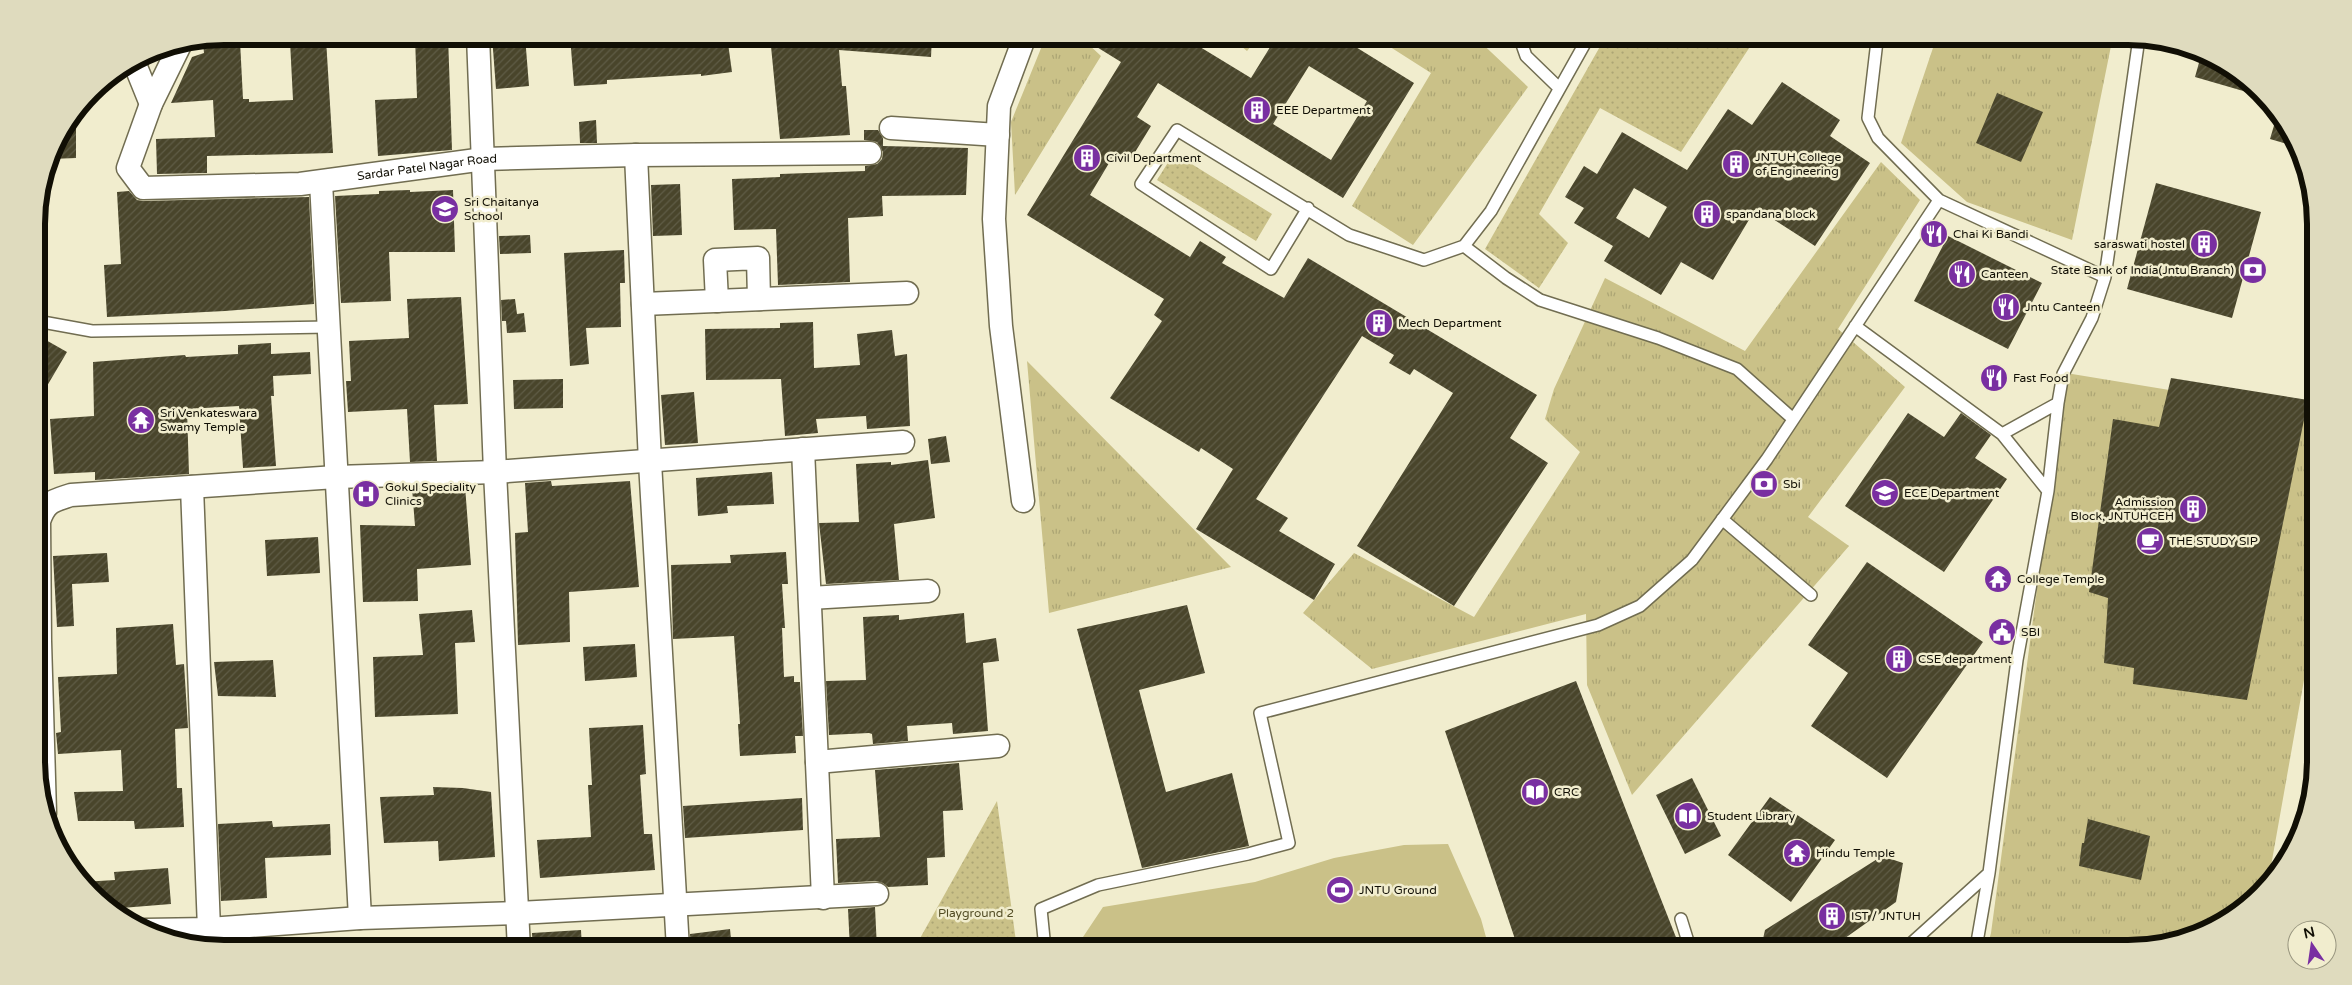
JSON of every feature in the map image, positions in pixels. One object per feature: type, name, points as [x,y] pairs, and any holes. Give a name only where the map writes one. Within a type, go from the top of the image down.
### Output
[{"type":"street","points":[[478,45],[494,472],[519,940]]},
{"type":"street","points":[[1022,45],[998,106],[994,219],[1001,326],[1023,501]]},
{"type":"street","name":"Sardar Patel Nagar Road","points":[[177,51],[150,104],[128,168],[143,188],[321,182],[484,159],[636,155],[870,153]]},
{"type":"street","points":[[136,68],[150,104]]},
{"type":"street","points":[[891,128],[998,135]]},
{"type":"street","points":[[636,155],[650,462],[677,940]]},
{"type":"street","points":[[321,182],[360,918]]},
{"type":"street","points":[[717,301],[715,260],[758,258],[759,299]]},
{"type":"street","points":[[642,304],[907,293]]},
{"type":"street","points":[[45,508],[50,502],[71,495],[336,477],[494,472],[903,442]]},
{"type":"street","points":[[803,449],[824,898]]},
{"type":"street","points":[[192,487],[209,929]]},
{"type":"street","points":[[810,598],[928,591]]},
{"type":"street","points":[[817,762],[998,746]]},
{"type":"street","points":[[163,930],[209,929],[360,918],[518,913],[877,894]]},
{"type":"lane","points":[[1522,45],[1526,56],[1558,88]]},
{"type":"lane","points":[[1308,208],[1271,269],[1141,184],[1177,130],[1308,208],[1349,235],[1424,260],[1464,246],[1491,210],[1584,45]]},
{"type":"lane","points":[[1877,45],[1868,118],[1878,138],[1939,200],[2105,276]]},
{"type":"lane","points":[[1977,940],[1989,873],[2017,660],[2048,491],[2063,374],[2092,318],[2105,276],[2138,45]]},
{"type":"lane","points":[[1044,940],[1041,909],[1098,884],[1248,854],[1289,843],[1260,713],[1598,625],[1640,606],[1692,560],[1767,459],[1792,418],[1856,326],[1939,200]]},
{"type":"lane","points":[[1464,246],[1506,278],[1540,300],[1658,338],[1737,369],[1792,418]]},
{"type":"lane","points":[[45,323],[92,331],[329,327]]},
{"type":"lane","points":[[1856,326],[2002,434],[2048,491]]},
{"type":"lane","points":[[2002,434],[2058,403]]},
{"type":"lane","points":[[1722,519],[1811,594]]},
{"type":"lane","points":[[1915,940],[1989,873]]},
{"type":"lane","points":[[1681,920],[1687,940]]},
{"type":"green space","points":[[1042,45],[1089,45],[1101,56],[1015,195],[1011,122]]},
{"type":"green space","points":[[1240,45],[1252,45],[1247,51]]},
{"type":"green space","points":[[1387,45],[1484,45],[1528,87],[1413,245],[1352,206],[1431,73]]},
{"type":"green space","points":[[1601,45],[1751,45],[1681,152],[1600,108],[1539,214],[1568,243],[1539,288],[1485,249]]},
{"type":"green space","points":[[1934,45],[2111,45],[2072,240],[1967,202],[1901,143]]},
{"type":"green space","points":[[1174,153],[1272,214],[1256,241],[1157,180]]},
{"type":"green space","points":[[1881,162],[1920,200],[1838,329],[1905,387],[1808,517],[1849,546],[1632,795],[1587,685],[1586,614],[1372,669],[1303,613],[1354,553],[1474,617],[1580,452],[1545,419],[1554,389],[1605,278],[1745,351]]},
{"type":"green space","points":[[1027,361],[1231,567],[1049,613]]},
{"type":"green space","points":[[2066,373],[2307,413],[2307,663],[2270,869],[2255,888],[2227,910],[2207,922],[2186,931],[2163,937],[2140,940],[1989,940]]},
{"type":"green space","name":"Playground 2","points":[[997,801],[1016,940],[919,940]]},
{"type":"green space","name":"JNTU Ground","points":[[1448,844],[1481,919],[1487,940],[1081,940],[1103,907],[1255,882],[1334,858],[1404,845]]},
{"type":"building","points":[[240,45],[243,99],[249,99],[249,102],[293,100],[290,45],[326,45],[333,153],[207,156],[207,173],[157,174],[156,139],[215,137],[213,100],[171,103],[192,57],[204,53],[203,47]]},
{"type":"building","points":[[415,45],[448,45],[452,150],[378,156],[375,100],[417,98]]},
{"type":"building","points":[[493,45],[526,45],[529,86],[496,89]]},
{"type":"building","points":[[571,45],[728,45],[732,72],[701,76],[701,74],[607,80],[607,84],[574,86]]},
{"type":"building","points":[[771,45],[932,45],[931,57],[839,50],[842,86],[846,86],[850,135],[780,139]]},
{"type":"building","points":[[1094,45],[1197,45],[1251,78],[1271,45],[1353,45],[1414,83],[1343,198],[1158,83],[1137,117],[1151,126],[1129,162],[1115,153],[1090,195],[1190,257],[1200,241],[1226,257],[1222,263],[1284,298],[1308,258],[1537,395],[1510,438],[1548,463],[1454,606],[1357,546],[1453,393],[1414,369],[1410,375],[1389,363],[1394,355],[1362,336],[1256,499],[1288,518],[1279,531],[1335,564],[1314,600],[1196,529],[1233,469],[1201,448],[1199,452],[1110,398],[1162,321],[1154,315],[1164,299],[1027,215],[1121,62]],"holes":[[[1309,66],[1367,101],[1331,160],[1273,124]]]},
{"type":"building","points":[[2200,60],[2218,69],[2251,93],[2195,77]]},
{"type":"building","points":[[1782,82],[1840,120],[1830,136],[1870,163],[1815,246],[1756,208],[1713,280],[1681,262],[1661,295],[1604,261],[1613,246],[1574,223],[1584,208],[1565,197],[1584,166],[1597,174],[1622,132],[1687,170],[1728,109],[1752,125]],"holes":[[[1634,188],[1667,207],[1649,238],[1616,218]]]},
{"type":"building","points":[[1997,93],[2043,112],[2021,162],[1976,143]]},
{"type":"building","points":[[596,120],[597,143],[580,143],[579,122]]},
{"type":"building","points":[[2275,122],[2289,144],[2270,139]]},
{"type":"building","points":[[76,124],[76,158],[57,159]]},
{"type":"building","points":[[864,130],[878,130],[883,138],[883,146],[968,148],[966,195],[882,196],[883,216],[848,218],[850,282],[778,285],[776,229],[734,230],[732,179],[780,177],[780,174],[865,171],[865,166],[877,164],[882,159],[883,152],[877,142],[864,140]]},
{"type":"building","name":"saraswati hostel","points":[[2156,183],[2261,212],[2232,318],[2127,289]]},
{"type":"building","points":[[680,184],[682,235],[653,236],[651,185]]},
{"type":"building","points":[[410,190],[410,192],[453,190],[455,252],[389,252],[391,301],[341,303],[335,196],[379,194],[379,191]]},
{"type":"building","points":[[129,191],[137,200],[143,201],[309,197],[314,304],[107,317],[104,265],[121,264],[117,192]]},
{"type":"building","points":[[530,235],[531,253],[500,254],[499,236]]},
{"type":"building","points":[[1948,236],[2042,283],[2008,349],[1914,301]]},
{"type":"building","points":[[624,250],[625,283],[620,283],[621,327],[586,328],[589,364],[570,366],[564,253]]},
{"type":"building","points":[[461,297],[468,404],[434,405],[437,461],[410,462],[407,409],[348,412],[346,381],[351,381],[349,341],[409,338],[407,299]]},
{"type":"building","points":[[515,299],[517,314],[524,313],[526,332],[507,333],[506,321],[502,321],[501,300]]},
{"type":"building","points":[[813,322],[814,368],[860,365],[857,334],[892,330],[895,356],[907,354],[910,426],[867,429],[866,416],[816,419],[818,433],[785,436],[781,379],[706,380],[705,329],[780,328],[780,323]]},
{"type":"building","points":[[45,340],[67,352],[45,389]]},
{"type":"building","points":[[271,343],[271,354],[310,352],[311,374],[273,376],[274,396],[271,396],[276,466],[243,468],[239,406],[187,409],[189,474],[95,480],[95,472],[54,474],[50,419],[94,416],[93,362],[185,355],[186,357],[238,354],[238,345]]},
{"type":"building","name":"Admission Block, JNTUHCEH","points":[[2171,378],[2307,400],[2247,700],[2133,684],[2134,668],[2104,663],[2108,598],[2089,592],[2113,419],[2159,427]]},
{"type":"building","points":[[563,379],[563,408],[514,409],[513,380]]},
{"type":"building","points":[[694,392],[698,443],[665,445],[661,395]]},
{"type":"building","name":"ECE Department","points":[[1908,413],[1944,437],[1961,413],[1991,435],[1975,458],[2007,479],[1944,572],[1845,506]]},
{"type":"building","points":[[946,436],[950,462],[931,464],[928,439]]},
{"type":"building","points":[[928,460],[935,518],[894,524],[899,580],[826,584],[819,523],[859,522],[856,464],[891,462],[891,465]]},
{"type":"building","points":[[772,472],[774,504],[727,506],[728,513],[698,516],[696,478]]},
{"type":"building","points":[[551,481],[552,486],[630,481],[639,587],[569,592],[570,642],[518,645],[515,533],[528,532],[525,483]]},
{"type":"building","points":[[465,486],[471,565],[417,569],[418,601],[363,602],[360,525],[415,526],[412,488]]},
{"type":"building","points":[[318,537],[320,573],[267,576],[265,540]]},
{"type":"building","points":[[786,552],[788,584],[782,584],[785,628],[782,628],[784,677],[794,676],[794,682],[800,682],[803,736],[795,736],[796,753],[740,756],[738,724],[740,724],[734,636],[673,639],[671,565],[731,563],[730,555]]},
{"type":"building","points":[[107,553],[109,582],[72,584],[74,626],[57,627],[53,556]]},
{"type":"building","name":"CSE department","points":[[1867,562],[1983,642],[1887,778],[1811,726],[1848,673],[1808,645]]},
{"type":"building","points":[[1187,605],[1205,673],[1139,690],[1166,792],[1232,773],[1249,846],[1142,868],[1077,629]]},
{"type":"building","points":[[472,610],[475,642],[455,643],[458,714],[375,717],[373,657],[423,655],[419,614]]},
{"type":"building","points":[[964,613],[966,643],[996,638],[999,661],[983,663],[988,731],[953,734],[952,723],[907,726],[908,741],[873,744],[872,734],[869,733],[829,735],[826,681],[866,680],[863,617],[899,615],[899,620]]},
{"type":"building","points":[[173,624],[176,665],[184,664],[188,728],[175,729],[177,788],[182,788],[184,827],[135,829],[134,821],[78,821],[74,792],[123,791],[121,750],[58,754],[56,733],[61,732],[58,677],[117,674],[116,628]]},
{"type":"building","points":[[635,644],[637,677],[585,681],[583,647]]},
{"type":"building","points":[[273,660],[276,697],[218,696],[214,662]]},
{"type":"building","name":"CRC","points":[[1576,681],[1677,940],[1515,940],[1445,731]]},
{"type":"building","points":[[643,725],[646,774],[640,775],[644,834],[652,834],[655,870],[540,878],[537,840],[591,837],[588,785],[592,785],[589,728]]},
{"type":"building","points":[[959,763],[963,810],[943,811],[945,857],[927,858],[928,885],[888,887],[876,881],[838,883],[836,839],[880,837],[875,770]]},
{"type":"building","name":"Student Library","points":[[1692,778],[1721,836],[1685,854],[1656,795]]},
{"type":"building","points":[[433,787],[463,788],[491,792],[495,857],[439,861],[438,841],[384,843],[380,797],[434,795]]},
{"type":"building","points":[[1770,797],[1835,840],[1791,902],[1728,855]]},
{"type":"building","points":[[802,798],[803,830],[685,838],[683,806]]},
{"type":"building","points":[[2088,819],[2150,836],[2141,880],[2079,866]]},
{"type":"building","points":[[272,821],[273,827],[330,824],[331,855],[265,858],[267,898],[221,901],[218,824]]},
{"type":"building","name":"IST / JNTUH","points":[[1882,856],[1903,863],[1896,902],[1842,940],[1763,940],[1765,930]]},
{"type":"building","points":[[168,868],[171,904],[122,908],[91,881],[115,880],[114,872]]},
{"type":"building","points":[[875,907],[877,940],[850,940],[848,909]]},
{"type":"building","points":[[730,929],[731,940],[690,940],[690,934]]},
{"type":"building","points":[[581,930],[582,940],[532,940],[532,933]]},
{"type":"place","name":"EEE Department","points":[[1257,110]]},
{"type":"place","name":"Civil Department","points":[[1087,158]]},
{"type":"place","name":"JNTUH College of Engineering","points":[[1736,164]]},
{"type":"place","name":"Sri Chaitanya School","points":[[445,209]]},
{"type":"place","name":"spandana block","points":[[1707,214]]},
{"type":"place","name":"Chai Ki Bandi","points":[[1934,234]]},
{"type":"place","name":"saraswati hostel","points":[[2204,244]]},
{"type":"place","name":"State Bank of India(Jntu Branch)","points":[[2253,270]]},
{"type":"place","name":"Canteen","points":[[1962,274]]},
{"type":"place","name":"Jntu Canteen","points":[[2006,307]]},
{"type":"place","name":"Mech Department","points":[[1379,323]]},
{"type":"place","name":"Fast Food","points":[[1994,378]]},
{"type":"place","name":"Sri Venkateswara Swamy Temple","points":[[141,420]]},
{"type":"place","name":"Sbi","points":[[1764,484]]},
{"type":"place","name":"ECE Department","points":[[1885,493]]},
{"type":"place","name":"Gokul Speciality Clinics","points":[[366,494]]},
{"type":"place","name":"Admission Block, JNTUHCEH","points":[[2193,509]]},
{"type":"place","name":"THE STUDY SIP","points":[[2150,541]]},
{"type":"place","name":"College Temple","points":[[1998,579]]},
{"type":"place","name":"SBI","points":[[2002,632]]},
{"type":"place","name":"CSE department","points":[[1899,659]]},
{"type":"place","name":"CRC","points":[[1535,792]]},
{"type":"place","name":"Student Library","points":[[1688,816]]},
{"type":"place","name":"Hindu Temple","points":[[1797,853]]},
{"type":"place","name":"JNTU Ground","points":[[1340,890]]},
{"type":"place","name":"IST / JNTUH","points":[[1832,916]]}]
